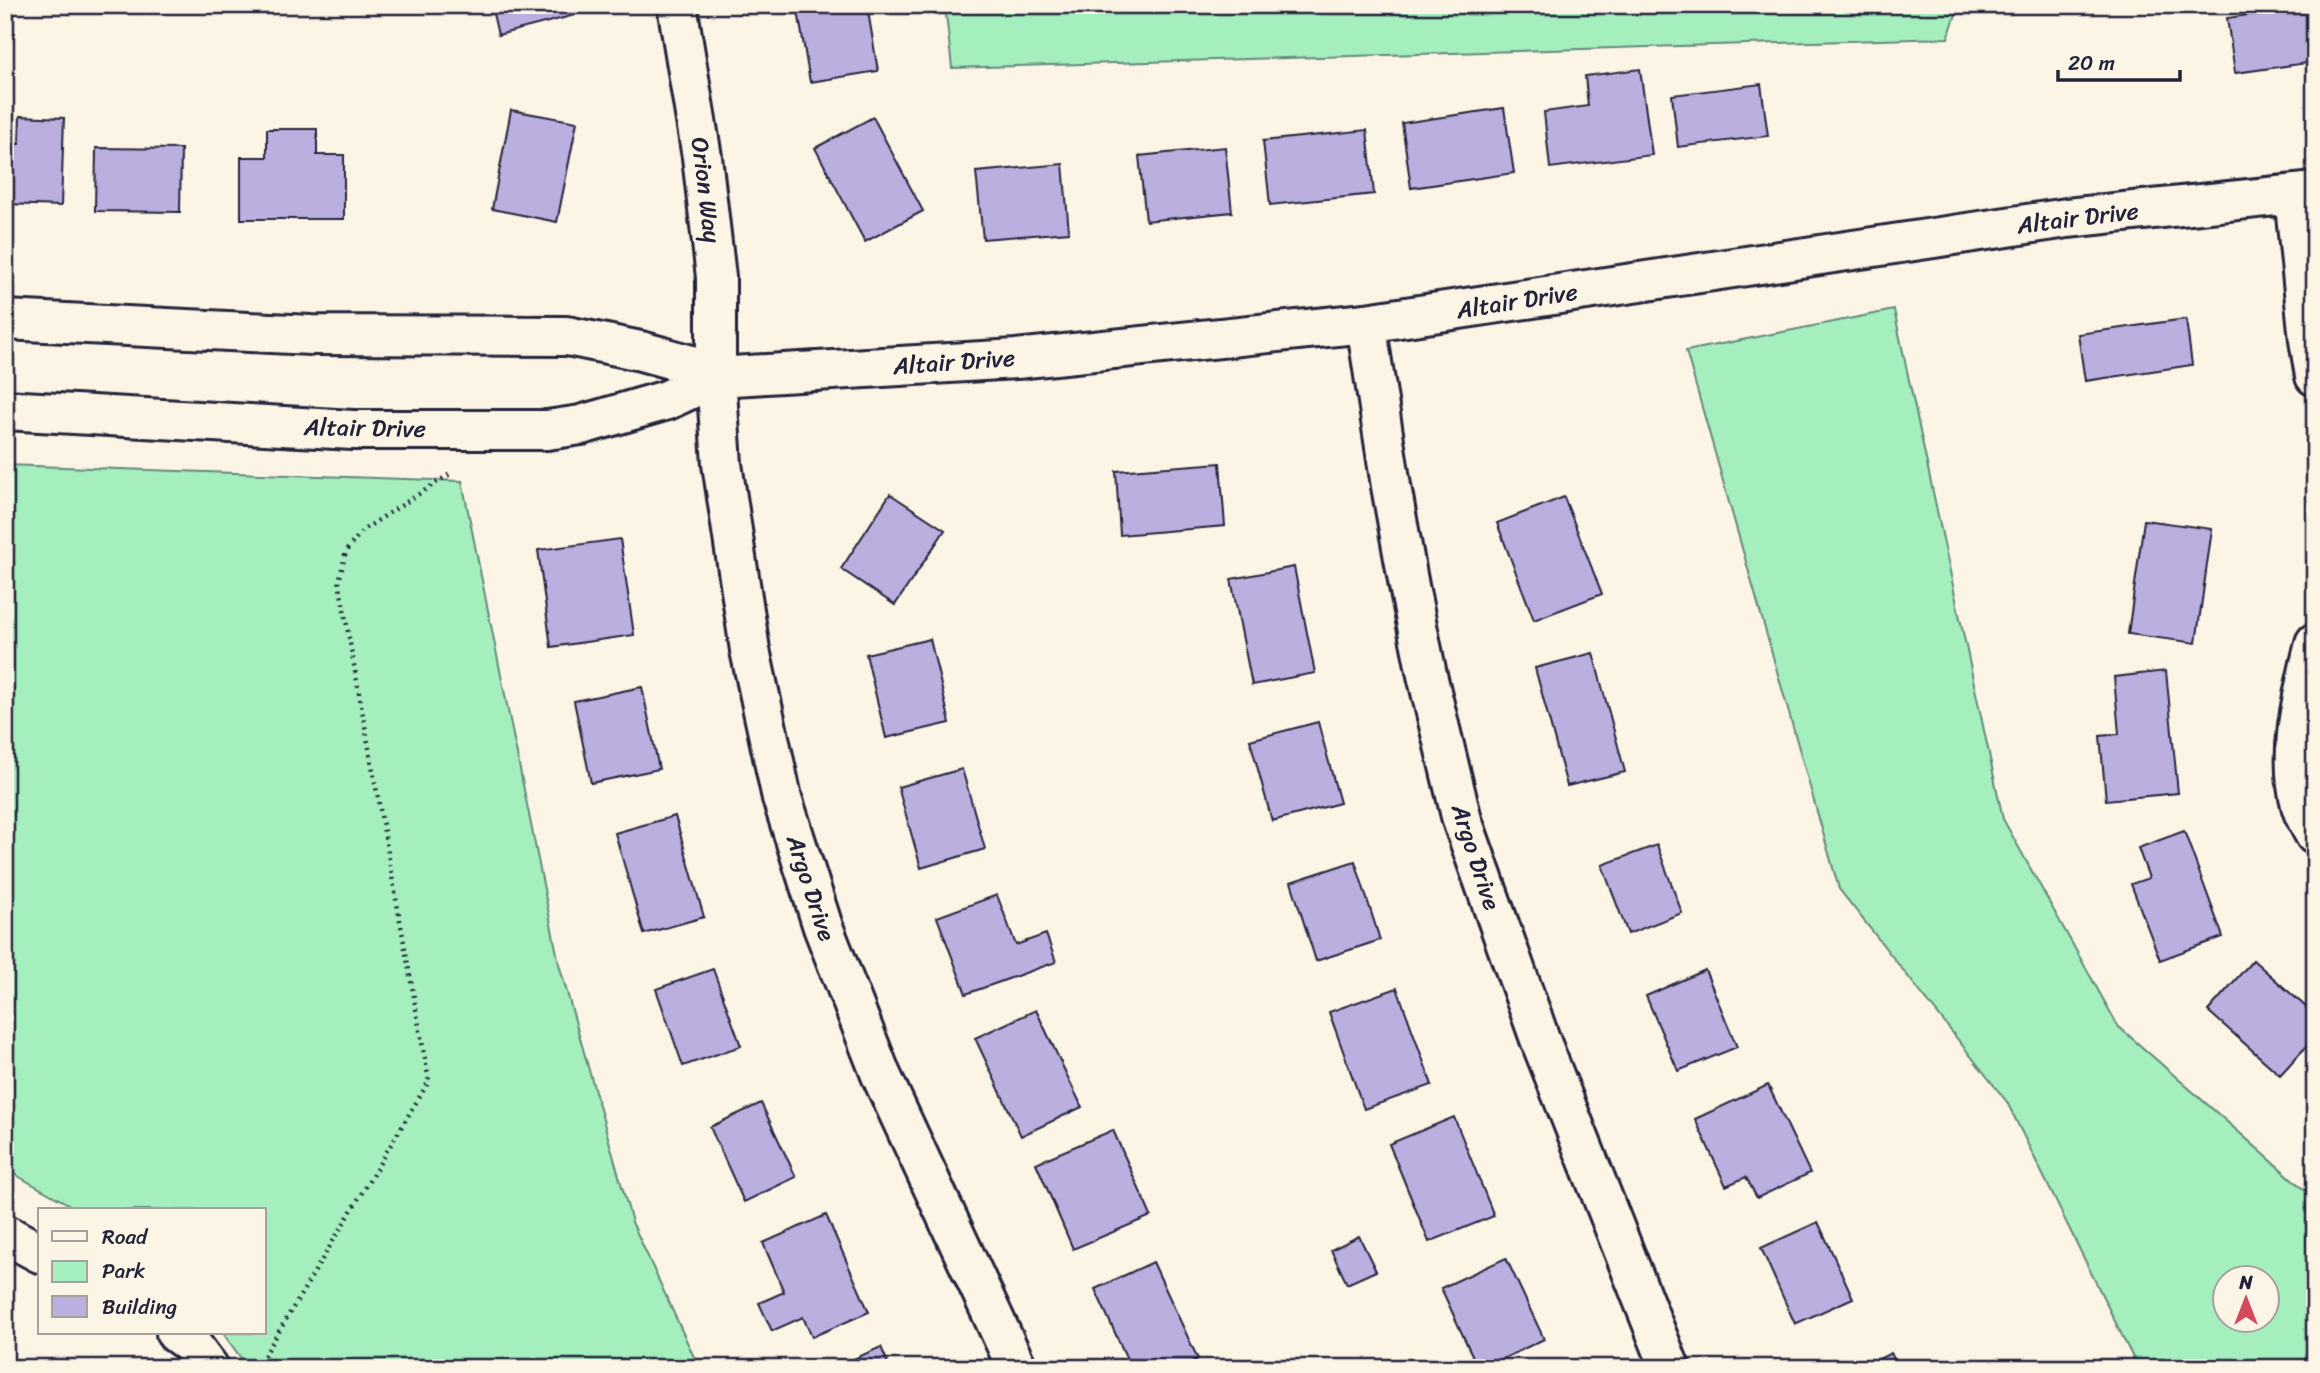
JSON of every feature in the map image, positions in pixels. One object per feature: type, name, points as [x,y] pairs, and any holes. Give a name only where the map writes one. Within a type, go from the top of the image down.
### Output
[{"type":"street","name":"Orion Way","points":[[677,5],[702,157],[716,277],[716,377]]},
{"type":"street","name":"Altair Drive","points":[[5,410],[353,430],[547,430],[581,425],[667,400],[716,377],[1016,359],[1366,323],[2067,218],[2304,193]]},
{"type":"street","points":[[2304,193],[2309,340],[2315,376]]},
{"type":"street","name":"Altair Drive","points":[[5,320],[311,335],[567,336],[641,351],[688,364],[716,377]]},
{"type":"street","name":"Argo Drive","points":[[1366,323],[1409,586],[1427,676],[1462,820],[1541,1042],[1670,1368]]},
{"type":"street","name":"Argo Drive","points":[[716,377],[722,464],[750,650],[782,798],[823,927],[881,1075],[1017,1368]]},
{"type":"street","points":[[2315,643],[2301,711],[2295,759],[2301,806],[2315,835]]},
{"type":"street","points":[[5,1234],[38,1252]]},
{"type":"street","points":[[178,1334],[191,1343],[209,1368]]},
{"type":"path","points":[[257,1368],[429,1081],[340,582],[346,551],[363,530],[456,470]]},
{"type":"green space","points":[[945,5],[1959,5],[1948,38],[952,68]]},
{"type":"green space","points":[[1894,310],[2003,819],[2118,1026],[2315,1199],[2315,1368],[2138,1368],[2007,1102],[1839,889],[1686,351]]},
{"type":"green space","points":[[5,465],[462,481],[559,964],[632,1222],[699,1368],[248,1368],[224,1334],[266,1334],[266,1208],[75,1208],[5,1169]]},
{"type":"building","points":[[491,5],[573,5],[575,15],[498,35]]},
{"type":"building","points":[[797,5],[867,5],[878,71],[810,82]]},
{"type":"building","points":[[2315,6],[2315,62],[2235,73],[2227,18]]},
{"type":"building","points":[[1640,69],[1652,155],[1550,168],[1544,112],[1588,106],[1585,76]]},
{"type":"building","points":[[1761,84],[1768,136],[1678,147],[1672,95]]},
{"type":"building","points":[[1504,108],[1514,173],[1411,188],[1402,123]]},
{"type":"building","points":[[511,110],[577,122],[557,222],[492,209]]},
{"type":"building","points":[[20,116],[64,118],[61,206],[5,204],[5,143],[19,144]]},
{"type":"building","points":[[873,117],[923,211],[865,242],[815,148]]},
{"type":"building","points":[[267,129],[317,129],[317,155],[344,155],[344,219],[241,219],[241,157],[267,157]]},
{"type":"building","points":[[1367,130],[1374,194],[1270,205],[1263,141]]},
{"type":"building","points":[[1225,147],[1232,212],[1146,221],[1139,156]]},
{"type":"building","points":[[96,148],[181,149],[180,212],[95,211]]},
{"type":"building","points":[[1063,164],[1069,232],[983,239],[976,172]]},
{"type":"building","points":[[2186,319],[2192,365],[2085,381],[2078,334]]},
{"type":"building","points":[[1220,463],[1225,526],[1120,535],[1116,471]]},
{"type":"building","points":[[890,494],[945,530],[895,605],[841,569]]},
{"type":"building","points":[[1564,497],[1602,594],[1534,620],[1497,523]]},
{"type":"building","points":[[2144,520],[2212,529],[2196,643],[2128,634]]},
{"type":"building","points":[[620,539],[634,635],[551,647],[538,550]]},
{"type":"building","points":[[1294,567],[1315,673],[1252,685],[1231,579]]},
{"type":"building","points":[[930,639],[950,723],[886,738],[866,654]]},
{"type":"building","points":[[1593,653],[1625,772],[1567,786],[1535,668]]},
{"type":"building","points":[[2166,671],[2178,793],[2106,800],[2100,736],[2119,734],[2114,677]]},
{"type":"building","points":[[642,687],[659,769],[591,783],[574,701]]},
{"type":"building","points":[[1318,722],[1340,803],[1272,821],[1250,740]]},
{"type":"building","points":[[962,769],[985,849],[921,868],[898,787]]},
{"type":"building","points":[[675,816],[704,917],[644,934],[615,833]]},
{"type":"building","points":[[2184,831],[2223,937],[2160,960],[2131,884],[2149,878],[2138,848]]},
{"type":"building","points":[[1657,845],[1682,913],[1628,934],[1602,865]]},
{"type":"building","points":[[1355,861],[1380,940],[1316,961],[1291,882]]},
{"type":"building","points":[[997,895],[1016,945],[1046,934],[1056,962],[966,994],[937,917]]},
{"type":"building","points":[[2253,960],[2315,1015],[2315,1037],[2280,1075],[2208,1011]]},
{"type":"building","points":[[713,969],[741,1046],[683,1066],[656,989]]},
{"type":"building","points":[[1705,970],[1737,1047],[1678,1071],[1646,996]]},
{"type":"building","points":[[1397,988],[1432,1085],[1364,1109],[1329,1012]]},
{"type":"building","points":[[1036,1010],[1082,1107],[1021,1136],[975,1038]]},
{"type":"building","points":[[1768,1085],[1810,1173],[1757,1198],[1746,1177],[1726,1186],[1695,1119]]},
{"type":"building","points":[[761,1103],[796,1177],[744,1202],[710,1127]]},
{"type":"building","points":[[1454,1117],[1494,1216],[1429,1242],[1389,1144]]},
{"type":"building","points":[[1113,1130],[1151,1216],[1073,1249],[1036,1163]]},
{"type":"building","points":[[826,1215],[869,1312],[812,1337],[803,1317],[772,1331],[759,1303],[784,1292],[763,1243]]},
{"type":"building","points":[[1818,1222],[1853,1298],[1795,1324],[1761,1248]]},
{"type":"building","points":[[1359,1236],[1376,1271],[1347,1284],[1331,1250]]},
{"type":"building","points":[[1506,1258],[1544,1339],[1484,1368],[1478,1368],[1441,1288]]},
{"type":"building","points":[[1153,1262],[1198,1359],[1179,1368],[1131,1368],[1095,1289]]},
{"type":"building","points":[[881,1347],[890,1368],[833,1368]]},
{"type":"building","points":[[1891,1353],[1898,1368],[1860,1368]]}]
